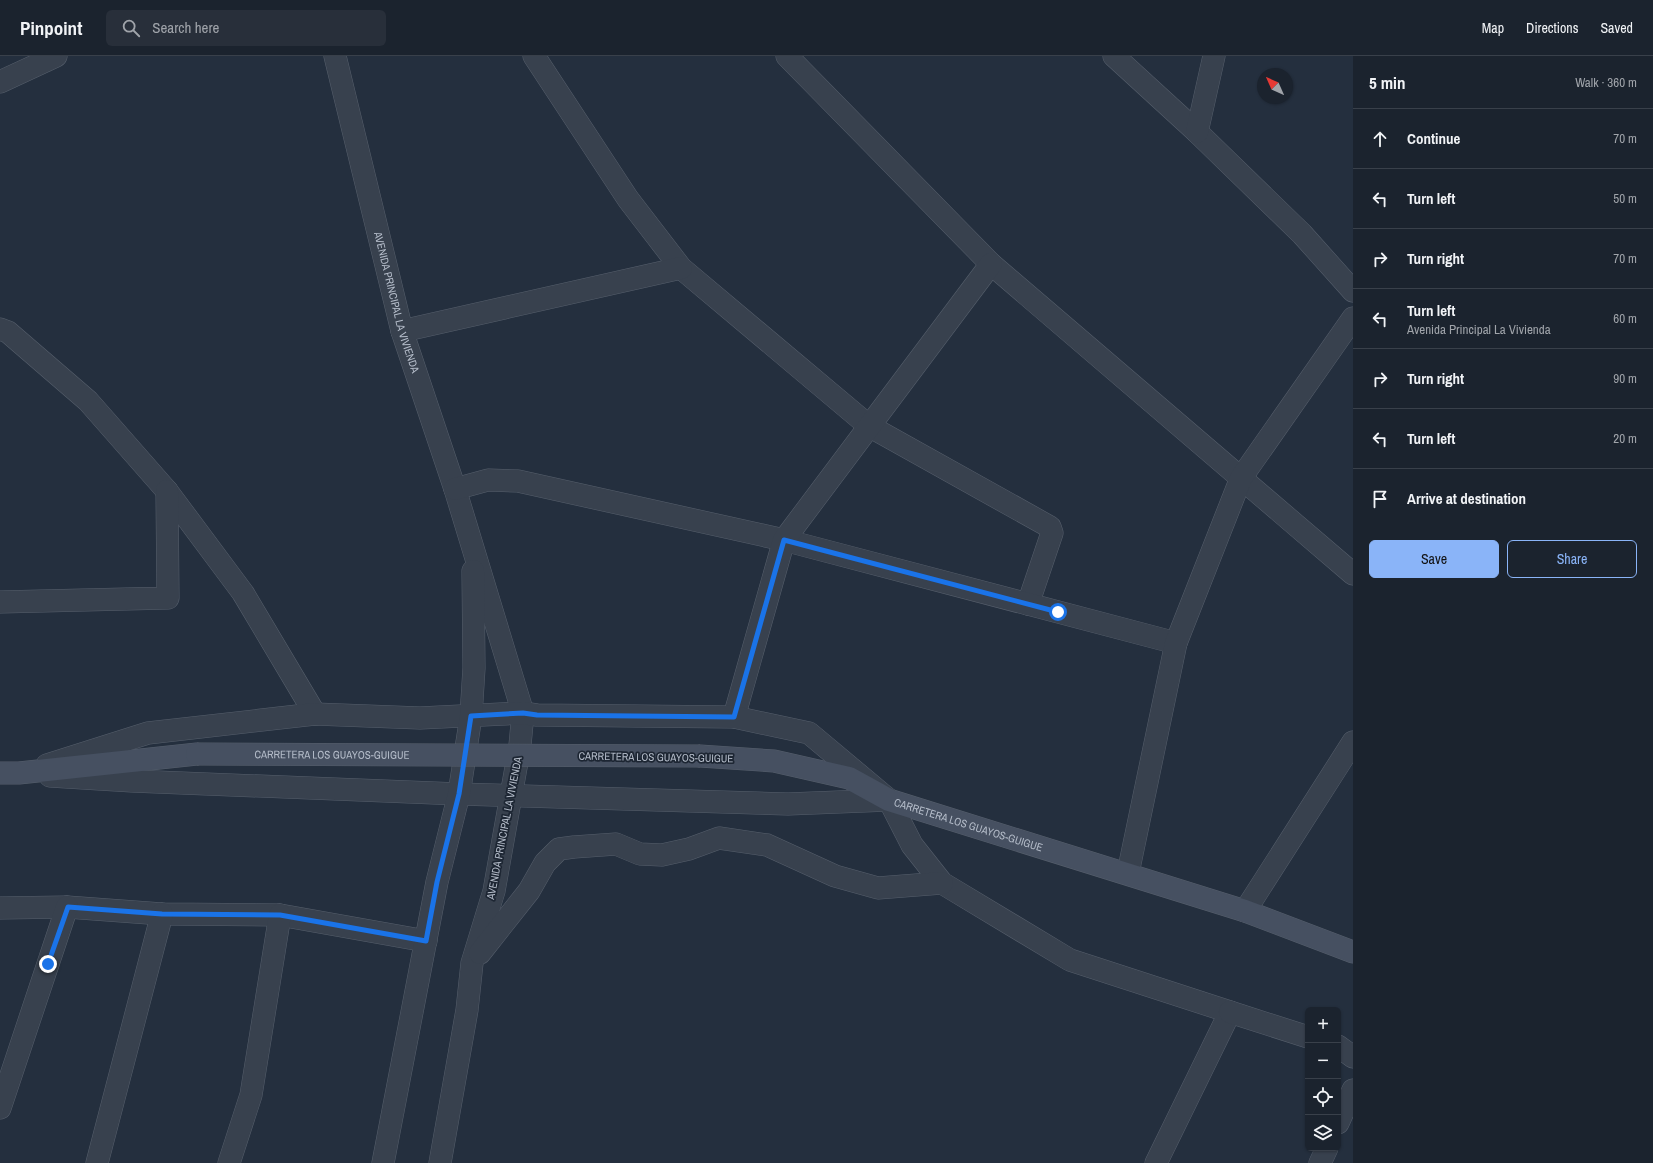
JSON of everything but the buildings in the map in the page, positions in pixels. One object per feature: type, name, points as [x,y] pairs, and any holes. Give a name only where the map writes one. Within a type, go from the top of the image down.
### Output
[{"type":"main road","name":"CARRETERA LOS GUAYOS-GUIGUE","points":[[9,773],[197,754],[700,756],[774,761],[849,778],[889,800],[1128,873],[1244,911],[1353,952]]},
{"type":"street","points":[[0,82],[56,56]]},
{"type":"street","name":"AVENIDA PRINCIPAL LA VIVIENDA","points":[[335,56],[402,331],[473,544],[523,713],[520,746],[494,891],[472,963],[467,1010],[440,1163]]},
{"type":"street","points":[[534,56],[628,199],[681,268],[869,426],[1050,527],[1052,533],[1028,604]]},
{"type":"street","points":[[787,56],[991,264],[1353,574]]},
{"type":"street","points":[[1114,56],[1197,132],[1302,234],[1353,291]]},
{"type":"street","points":[[1197,132],[1214,56]]},
{"type":"street","points":[[734,717],[784,540],[991,264]]},
{"type":"street","points":[[402,331],[681,268]]},
{"type":"street","points":[[1128,873],[1176,642],[1241,478],[1353,318]]},
{"type":"street","points":[[0,329],[8,332],[88,401],[167,491],[243,593],[315,714]]},
{"type":"street","points":[[455,489],[488,480],[518,481],[784,540],[1176,642]]},
{"type":"street","points":[[0,602],[168,598],[167,491]]},
{"type":"street","name":"AVENIDA PRINCIPAL LA VIVIENDA","points":[[383,1163],[437,882],[459,794],[471,716],[474,668],[473,544]]},
{"type":"street","points":[[9,773],[148,733],[315,714],[420,718],[523,713],[537,715],[734,717],[809,733],[889,800],[912,845],[942,883],[1070,960],[1305,1036]]},
{"type":"street","points":[[1244,911],[1353,742]]},
{"type":"street","points":[[9,773],[132,781],[459,794],[788,804],[889,800]]},
{"type":"street","points":[[472,963],[528,891],[545,863],[559,850],[574,847],[616,844],[640,854],[662,855],[689,849],[719,838],[767,845],[835,876],[878,888],[942,883]]},
{"type":"street","points":[[0,908],[68,907],[162,914],[280,915],[426,941]]},
{"type":"street","points":[[0,1108],[68,907]]},
{"type":"street","points":[[97,1163],[162,914]]},
{"type":"street","points":[[229,1163],[251,1095],[280,915]]},
{"type":"street","points":[[1156,1163],[1230,1012]]},
{"type":"street","points":[[1341,1048],[1353,1057]]},
{"type":"street","points":[[1341,1116],[1353,1090]]},
{"type":"street","points":[[1320,1163],[1326,1151]]},
{"type":"route","points":[[48,964],[68,907],[162,914],[280,915],[426,941],[437,882],[459,794],[471,716],[523,713],[537,715],[734,717],[784,540],[1058,612]]}]
